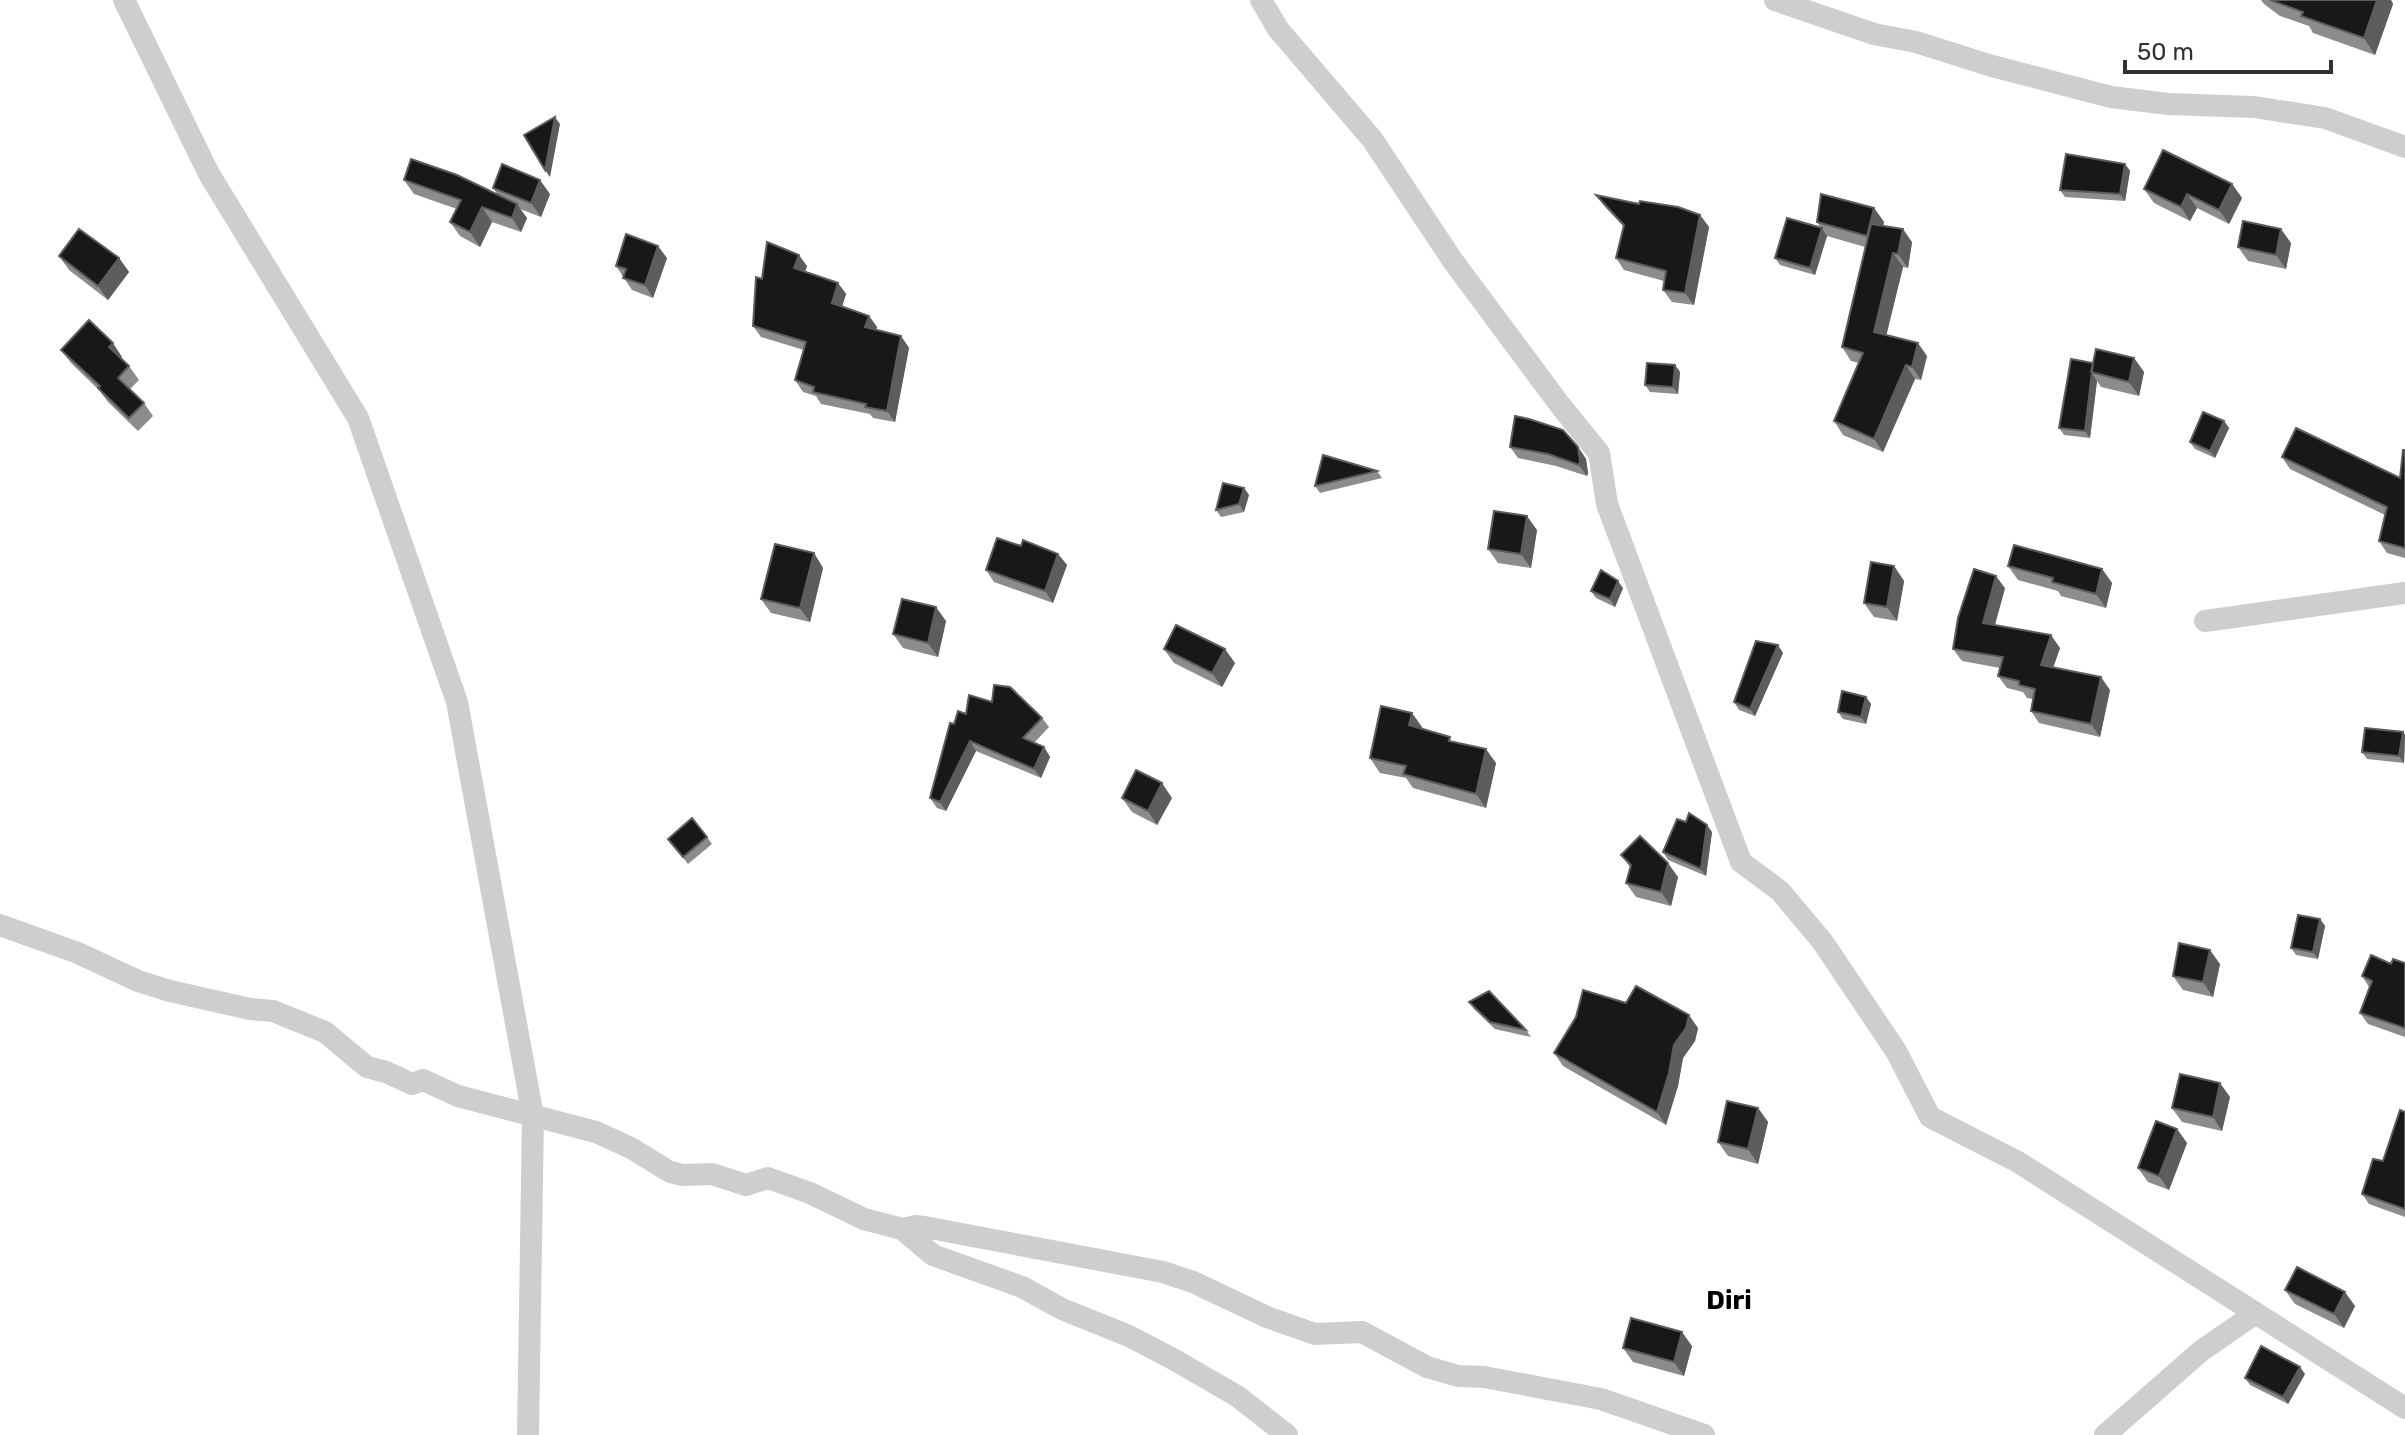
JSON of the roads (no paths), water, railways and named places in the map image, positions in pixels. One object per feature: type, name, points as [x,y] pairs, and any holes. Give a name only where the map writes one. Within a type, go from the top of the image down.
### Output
[{"type":"street","points":[[124,0],[209,174],[358,418],[457,702],[533,1116],[528,1435]]},
{"type":"street","points":[[1261,0],[1278,29],[1372,139],[1453,261],[1599,453],[1607,504],[1741,862],[1780,891],[1822,941],[1896,1051],[1930,1117],[2018,1162],[2405,1408]]},
{"type":"street","points":[[1775,0],[1874,34],[1916,42],[1992,66],[2111,97],[2168,104],[2254,107],[2325,118],[2405,147]]},
{"type":"street","points":[[2205,621],[2405,593]]},
{"type":"street","points":[[0,925],[78,953],[138,981],[170,991],[273,1011],[325,1032],[367,1067],[412,1084],[423,1080],[458,1096],[596,1132],[631,1148],[670,1172],[712,1174],[746,1185],[768,1178],[810,1193],[864,1219],[902,1229],[933,1255],[1022,1287],[1062,1309],[1129,1336],[1237,1396],[1287,1435]]},
{"type":"street","points":[[902,1229],[916,1226],[930,1228],[1163,1272],[1315,1334],[1362,1332],[1427,1367],[1458,1376],[1484,1377],[1601,1399],[1704,1435]]},
{"type":"street","points":[[2105,1435],[2201,1351],[2256,1313]]},
{"type":"district","name":"Diri","points":[[1729,1300]]}]
